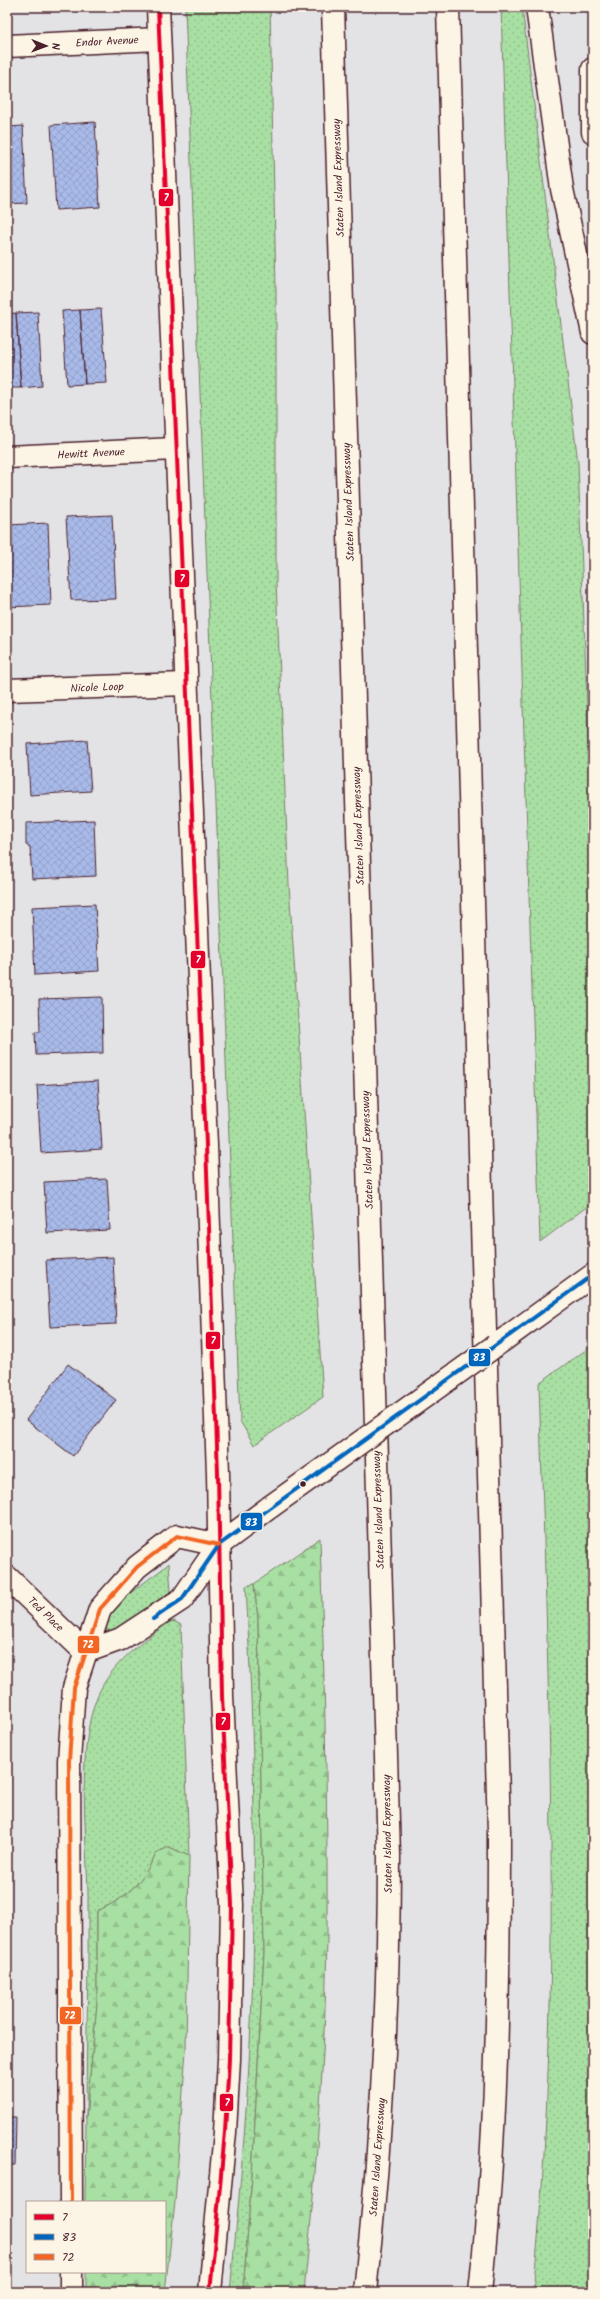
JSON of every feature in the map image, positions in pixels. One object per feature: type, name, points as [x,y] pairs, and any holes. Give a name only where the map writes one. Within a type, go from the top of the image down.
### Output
[{"type":"main road","points":[[158,7],[175,449],[206,1145],[219,1545],[222,1696],[232,1949],[225,2132],[210,2292]]},
{"type":"main road","name":"Staten Island Expressway","points":[[333,7],[389,1855],[384,2052],[375,2186],[365,2292]]},
{"type":"main road","points":[[448,7],[498,1824],[498,2027],[491,2153],[480,2292]]},
{"type":"main road","points":[[537,7],[562,189],[593,333]]},
{"type":"main road","name":"Endor Avenue","points":[[7,46],[159,39]]},
{"type":"main road","points":[[593,69],[593,132]]},
{"type":"main road","name":"Hewitt Avenue","points":[[7,457],[175,449]]},
{"type":"main road","name":"Nicole Loop","points":[[7,690],[186,684]]},
{"type":"main road","points":[[85,1652],[121,1639],[182,1599],[219,1545],[590,1277]]},
{"type":"main road","points":[[71,2201],[69,1738],[74,1688],[100,1609],[137,1567],[177,1536],[219,1545]]},
{"type":"main road","name":"Ted Place","points":[[7,1577],[85,1652]]},
{"type":"main road","points":[[71,2273],[71,2292]]},
{"type":"green space","points":[[185,7],[270,7],[276,290],[276,582],[289,885],[323,1397],[254,1445],[240,1421]]},
{"type":"green space","points":[[501,7],[522,7],[578,463],[593,863],[593,1202],[540,1242]]},
{"type":"green space","points":[[593,1345],[593,2292],[533,2292],[543,2179],[551,1952],[549,1724],[539,1383]]},
{"type":"green space","points":[[320,1538],[326,1789],[327,1940],[319,2116],[304,2292],[243,2292],[252,2176],[264,1952],[258,1618],[254,1584]]},
{"type":"green space","points":[[169,1563],[171,1591],[117,1629],[110,1631],[106,1629],[106,1620],[111,1611],[130,1593]]},
{"type":"green space","points":[[254,1584],[258,1618],[264,1952],[252,2176],[243,2292],[230,2292],[246,2106],[254,1930],[253,1758],[246,1586]]},
{"type":"green space","points":[[174,1621],[181,1625],[189,1856],[169,1847],[156,1853],[146,1872],[133,1888],[117,1901],[97,1911],[97,2004],[86,2118],[88,1895],[84,1794],[87,1742],[91,1718],[97,1697],[110,1674],[128,1654],[149,1637],[170,1622]]},
{"type":"green space","points":[[169,1847],[189,1856],[186,2050],[175,2202],[165,2292],[86,2292],[86,2273],[166,2273],[166,2201],[85,2201],[86,2118],[97,2004],[97,1911],[117,1901],[133,1888],[146,1872],[156,1853]]},
{"type":"building","points":[[95,122],[100,207],[56,210],[51,125]]},
{"type":"building","points":[[23,126],[27,203],[7,204],[7,127]]},
{"type":"building","points":[[101,309],[107,383],[85,384],[80,310]]},
{"type":"building","points":[[80,310],[85,384],[67,385],[62,311]]},
{"type":"building","points":[[38,312],[42,386],[21,388],[16,313]]},
{"type":"building","points":[[16,313],[21,388],[7,388],[7,314]]},
{"type":"building","points":[[112,515],[116,599],[71,600],[66,517]]},
{"type":"building","points":[[48,523],[51,605],[7,607],[7,525]]},
{"type":"building","points":[[87,740],[91,791],[30,795],[27,744]]},
{"type":"building","points":[[94,820],[96,876],[32,879],[30,847],[26,845],[26,823]]},
{"type":"building","points":[[95,904],[99,971],[35,975],[32,907]]},
{"type":"building","points":[[102,997],[103,1053],[36,1055],[35,1032],[40,1032],[39,999]]},
{"type":"building","points":[[98,1081],[102,1149],[41,1153],[37,1085]]},
{"type":"building","points":[[107,1179],[110,1230],[47,1233],[44,1182]]},
{"type":"building","points":[[113,1257],[116,1324],[50,1327],[46,1260]]},
{"type":"building","points":[[68,1364],[116,1400],[73,1456],[26,1420]]},
{"type":"building","points":[[7,2117],[16,2117],[15,2165],[7,2165]]},
{"type":"transit line","name":"7","points":[[158,7],[206,1145],[218,1473],[222,1696],[232,1905],[229,2059],[225,2132],[210,2292]]},
{"type":"transit line","name":"83","points":[[153,1619],[182,1599],[219,1545],[593,1275]]},
{"type":"transit line","name":"72","points":[[71,2201],[69,1761],[74,1688],[100,1609],[137,1567],[177,1536],[219,1545]]}]
